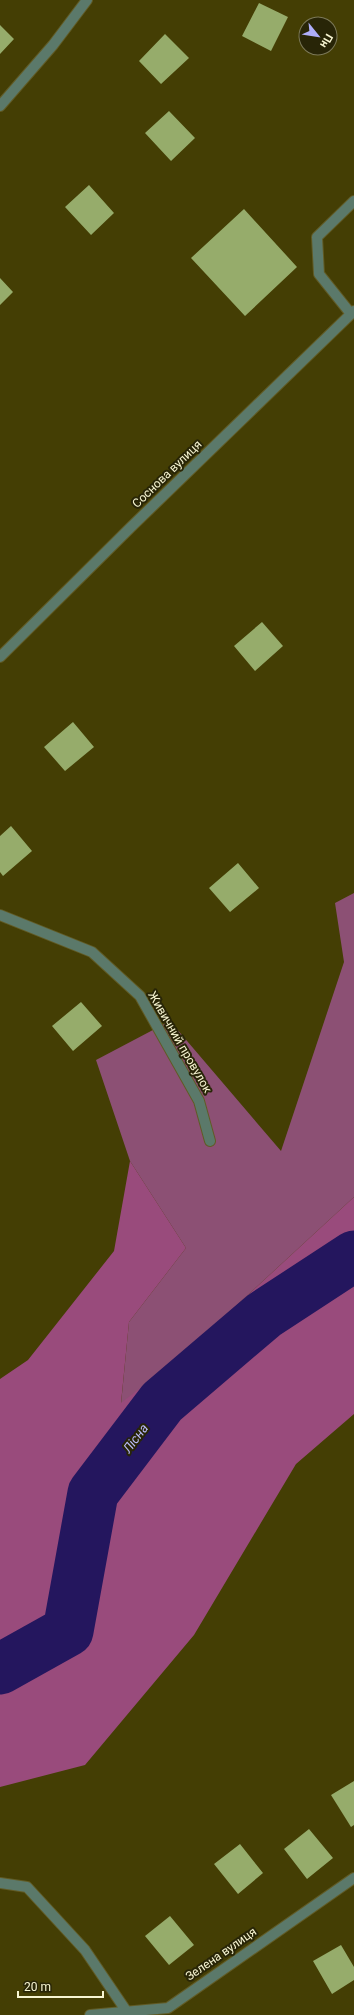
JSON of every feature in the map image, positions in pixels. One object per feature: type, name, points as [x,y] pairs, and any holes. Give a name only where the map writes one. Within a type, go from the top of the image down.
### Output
[{"type":"street","points":[[0,106],[53,45],[87,0]]},
{"type":"street","points":[[353,312],[319,274],[317,237],[354,201]]},
{"type":"street","name":"Соснова вулиця","points":[[0,657],[131,527],[353,312]]},
{"type":"street","name":"Живичний провулок","points":[[0,915],[92,952],[140,996],[199,1101],[210,1142]]},
{"type":"street","name":"Зелена вулиця","points":[[90,2015],[169,2011],[354,1878]]},
{"type":"street","points":[[0,1883],[27,1887],[85,1950],[127,2012]]},
{"type":"shaded area","points":[[354,893],[354,1197],[186,1352],[121,1404],[129,1322],[186,1248],[130,1161],[96,1060],[170,1021],[281,1151],[344,962],[335,903]]},
{"type":"shaded area","points":[[130,1161],[186,1248],[129,1322],[121,1403],[186,1352],[354,1197],[354,1414],[296,1464],[194,1635],[85,1765],[0,1787],[0,1379],[28,1360],[114,1251]]},
{"type":"building","points":[[259,3],[288,17],[271,51],[242,36]]},
{"type":"building","points":[[0,25],[14,39],[0,54]]},
{"type":"building","points":[[165,34],[189,58],[161,84],[139,61]]},
{"type":"building","points":[[169,111],[195,138],[171,161],[145,133]]},
{"type":"building","points":[[89,185],[114,213],[91,235],[65,207]]},
{"type":"building","points":[[244,209],[297,267],[245,316],[191,258]]},
{"type":"building","points":[[0,278],[13,292],[0,305]]},
{"type":"building","points":[[262,622],[283,646],[255,671],[234,646]]},
{"type":"building","points":[[73,722],[94,747],[65,771],[44,747]]},
{"type":"building","points":[[11,826],[32,851],[3,876],[0,872],[0,836]]},
{"type":"building","points":[[238,863],[259,888],[230,912],[209,888]]},
{"type":"building","points":[[81,1002],[102,1026],[73,1051],[52,1026]]},
{"type":"building","points":[[354,1781],[354,1825],[351,1827],[331,1795]]},
{"type":"building","points":[[309,1829],[333,1858],[307,1879],[284,1849]]},
{"type":"building","points":[[240,1844],[263,1873],[238,1894],[214,1864]]},
{"type":"building","points":[[170,1916],[194,1945],[169,1965],[145,1936]]},
{"type":"building","points":[[341,1945],[354,1967],[354,1980],[332,1994],[313,1961]]},
{"type":"waterway","name":"Лісна","points":[[0,1669],[68,1631],[93,1493],[162,1402],[264,1315],[354,1256]]}]
